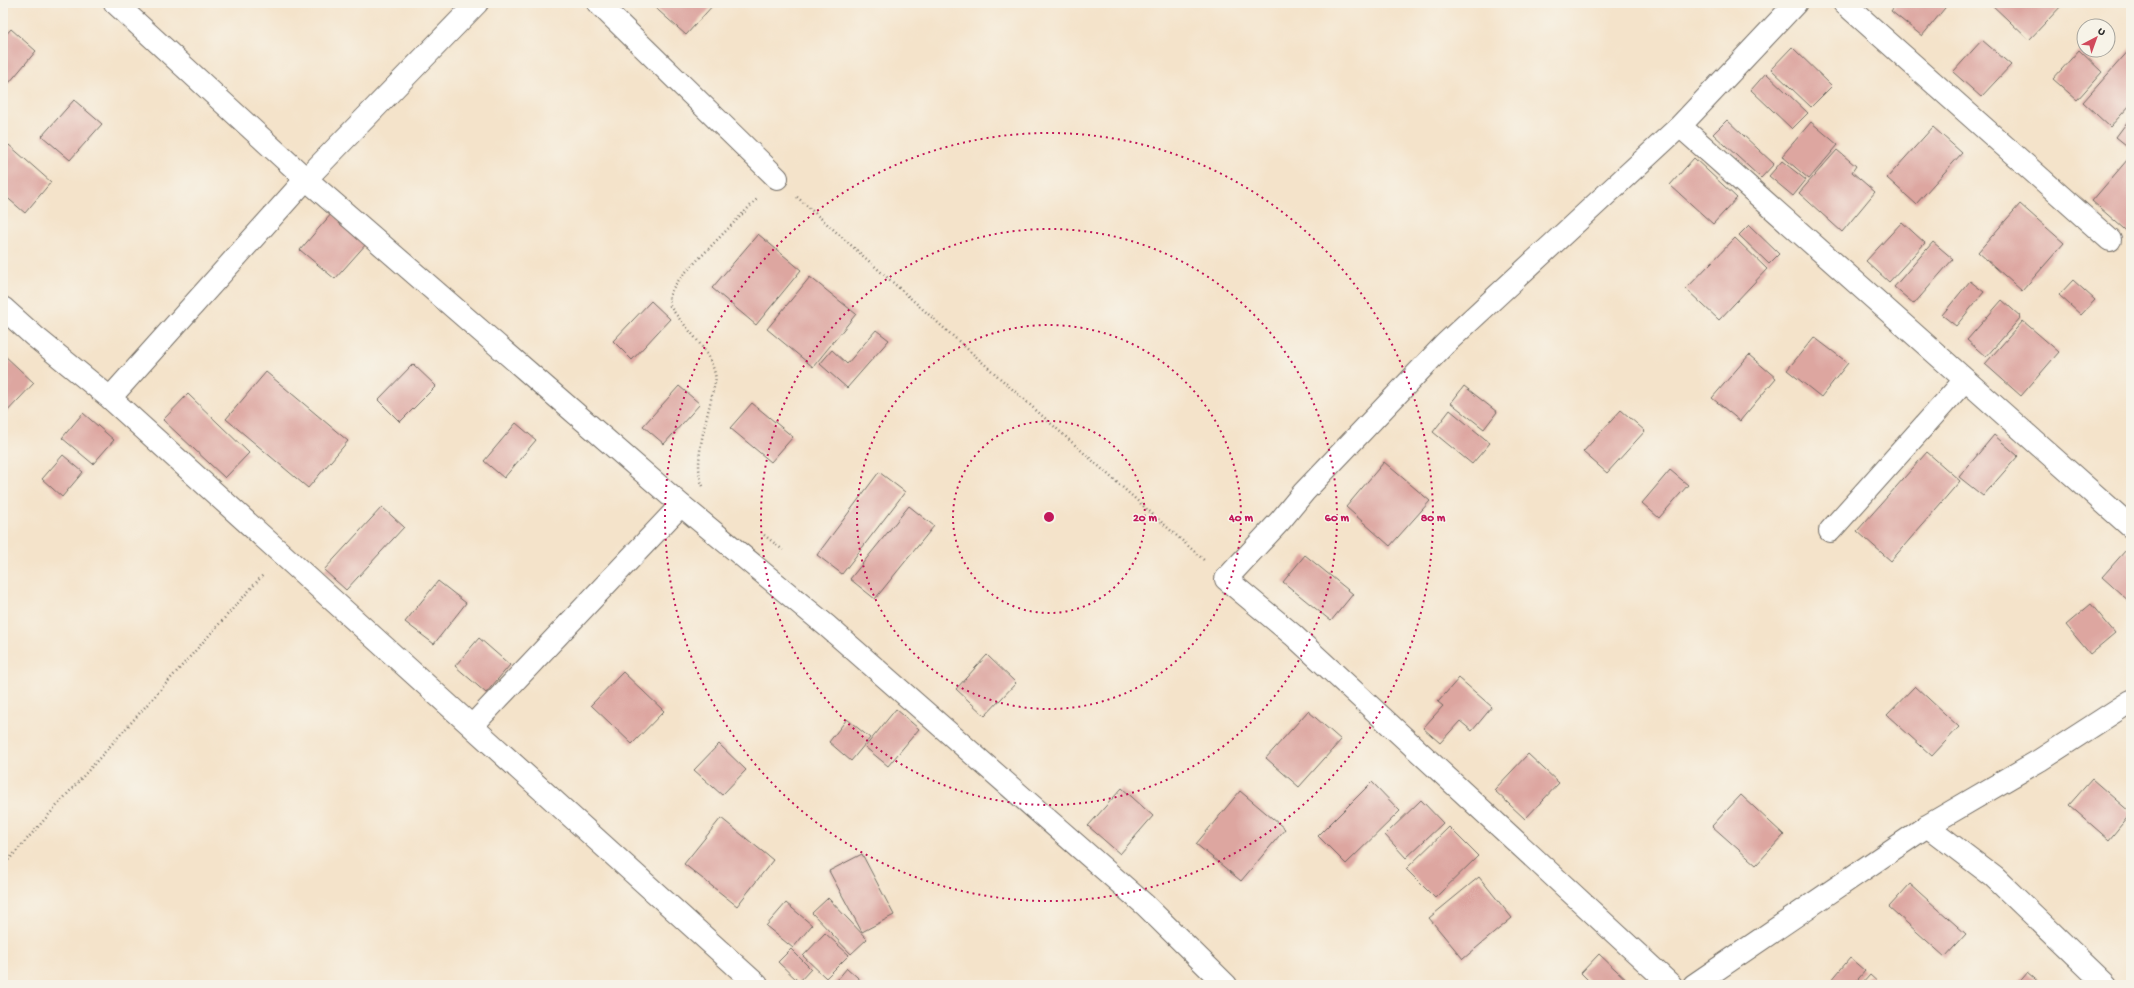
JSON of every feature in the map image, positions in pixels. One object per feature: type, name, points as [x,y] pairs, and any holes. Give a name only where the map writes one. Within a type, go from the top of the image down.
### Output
[{"type":"street","points":[[115,3],[306,179],[681,504],[827,626],[1139,900],[1226,985]]},
{"type":"street","points":[[110,398],[306,179],[478,3]]},
{"type":"street","points":[[598,3],[777,178]]},
{"type":"street","points":[[1671,985],[1293,635],[1226,579],[1280,521],[1304,492],[1445,344],[1680,126],[1796,3]]},
{"type":"street","points":[[1844,3],[2110,240]]},
{"type":"street","points":[[1680,126],[2131,527]]},
{"type":"street","points":[[3,308],[34,336],[110,398],[757,985]]},
{"type":"street","points":[[1830,531],[1965,380]]},
{"type":"street","points":[[472,726],[681,504]]},
{"type":"street","points":[[1694,985],[1927,826],[2040,760],[2131,701]]},
{"type":"street","points":[[1927,826],[1994,877],[2106,985]]},
{"type":"path","points":[[707,492],[701,481],[700,464],[702,441],[716,377],[705,350],[670,306],[669,297],[673,288],[696,260],[777,178],[820,220],[1226,579]]},
{"type":"path","points":[[761,533],[788,555]]},
{"type":"path","points":[[3,866],[282,554]]},
{"type":"building","points":[[650,3],[715,3],[686,35]]},
{"type":"building","points":[[1897,3],[1949,3],[1922,36],[1891,11]]},
{"type":"building","points":[[1990,3],[2064,3],[2029,40]]},
{"type":"building","points":[[11,29],[36,51],[9,83],[3,78],[3,38]]},
{"type":"building","points":[[1982,40],[2011,65],[1981,97],[1953,72]]},
{"type":"building","points":[[1792,47],[1832,86],[1811,107],[1771,69]]},
{"type":"building","points":[[2131,48],[2131,104],[2110,127],[2083,102]]},
{"type":"building","points":[[2076,53],[2076,58],[2087,58],[2102,72],[2077,100],[2053,79]]},
{"type":"building","points":[[1766,73],[1808,113],[1792,129],[1751,90]]},
{"type":"building","points":[[74,100],[102,124],[70,160],[42,136]]},
{"type":"building","points":[[2131,117],[2131,149],[2116,137]]},
{"type":"building","points":[[1727,120],[1774,164],[1761,178],[1713,134]]},
{"type":"building","points":[[1811,122],[1838,145],[1809,179],[1782,156]]},
{"type":"building","points":[[1933,127],[1962,153],[1916,204],[1887,178]]},
{"type":"building","points":[[9,145],[51,182],[25,213],[3,194],[3,151]]},
{"type":"building","points":[[1837,150],[1856,166],[1852,172],[1875,192],[1842,232],[1799,193]]},
{"type":"building","points":[[1694,158],[1737,198],[1713,224],[1670,185]]},
{"type":"building","points":[[2128,159],[2131,162],[2131,235],[2092,201]]},
{"type":"building","points":[[1782,161],[1806,180],[1793,196],[1769,176]]},
{"type":"building","points":[[2020,204],[2064,243],[2022,291],[1978,252]]},
{"type":"building","points":[[332,213],[367,243],[335,279],[300,250]]},
{"type":"building","points":[[1902,222],[1925,243],[1889,282],[1866,261]]},
{"type":"building","points":[[1749,225],[1779,254],[1769,264],[1739,235]]},
{"type":"building","points":[[758,234],[801,270],[756,325],[712,288]]},
{"type":"building","points":[[1735,238],[1767,269],[1719,320],[1686,289]]},
{"type":"building","points":[[1933,242],[1953,259],[1914,304],[1894,287]]},
{"type":"building","points":[[810,277],[856,314],[813,367],[767,329]]},
{"type":"building","points":[[2073,280],[2095,300],[2081,315],[2059,295]]},
{"type":"building","points":[[1970,281],[1984,292],[1956,326],[1942,315]]},
{"type":"building","points":[[2002,300],[2021,317],[1986,357],[1967,340]]},
{"type":"building","points":[[651,301],[670,319],[632,360],[613,341]]},
{"type":"building","points":[[2023,321],[2059,352],[2021,396],[1985,364]]},
{"type":"building","points":[[876,330],[889,340],[847,388],[820,364],[832,350],[847,364]]},
{"type":"building","points":[[1814,337],[1848,363],[1821,397],[1787,370]]},
{"type":"building","points":[[3,354],[34,383],[3,416]]},
{"type":"building","points":[[1749,355],[1776,378],[1740,421],[1712,398]]},
{"type":"building","points":[[413,364],[436,386],[400,422],[378,400]]},
{"type":"building","points":[[266,372],[348,441],[308,488],[226,419]]},
{"type":"building","points":[[679,386],[700,404],[664,444],[643,426]]},
{"type":"building","points":[[1464,386],[1497,412],[1484,429],[1451,403]]},
{"type":"building","points":[[188,394],[249,453],[225,478],[163,420]]},
{"type":"building","points":[[752,403],[793,437],[771,462],[730,428]]},
{"type":"building","points":[[1450,410],[1490,443],[1472,464],[1433,432]]},
{"type":"building","points":[[1621,410],[1645,431],[1607,473],[1583,452]]},
{"type":"building","points":[[83,413],[114,440],[93,464],[62,438]]},
{"type":"building","points":[[516,423],[536,440],[504,478],[484,461]]},
{"type":"building","points":[[1994,435],[2018,456],[1983,496],[1959,477]]},
{"type":"building","points":[[1927,452],[1960,481],[1891,561],[1857,531]]},
{"type":"building","points":[[63,455],[83,472],[62,497],[42,479]]},
{"type":"building","points":[[1384,462],[1430,501],[1390,546],[1346,507]]},
{"type":"building","points":[[1670,470],[1688,485],[1659,518],[1642,503]]},
{"type":"building","points":[[879,472],[905,492],[842,574],[817,555]]},
{"type":"building","points":[[909,506],[934,526],[875,599],[850,579]]},
{"type":"building","points":[[382,507],[404,527],[346,590],[324,570]]},
{"type":"building","points":[[2126,550],[2131,554],[2131,603],[2102,577]]},
{"type":"building","points":[[1305,555],[1353,594],[1331,621],[1283,582]]},
{"type":"building","points":[[438,581],[466,603],[434,644],[405,622]]},
{"type":"building","points":[[2091,604],[2115,633],[2090,654],[2066,625]]},
{"type":"building","points":[[479,638],[510,665],[486,693],[455,666]]},
{"type":"building","points":[[987,655],[1016,683],[985,716],[956,689]]},
{"type":"building","points":[[623,672],[664,711],[632,744],[591,705]]},
{"type":"building","points":[[1459,678],[1492,707],[1472,731],[1460,721],[1440,743],[1423,728],[1443,706],[1438,702]]},
{"type":"building","points":[[1915,686],[1959,727],[1932,756],[1887,715]]},
{"type":"building","points":[[896,709],[919,729],[888,766],[865,747]]},
{"type":"building","points":[[1308,711],[1341,740],[1299,787],[1266,758]]},
{"type":"building","points":[[847,719],[870,738],[851,761],[829,742]]},
{"type":"building","points":[[719,744],[746,770],[722,795],[694,770]]},
{"type":"building","points":[[1528,754],[1559,783],[1525,819],[1494,790]]},
{"type":"building","points":[[2092,779],[2131,813],[2109,840],[2069,805]]},
{"type":"building","points":[[1372,782],[1400,811],[1346,864],[1318,836]]},
{"type":"building","points":[[1122,788],[1153,816],[1120,854],[1088,826]]},
{"type":"building","points":[[1240,791],[1285,829],[1241,881],[1196,844]]},
{"type":"building","points":[[1741,795],[1784,835],[1756,865],[1712,826]]},
{"type":"building","points":[[1421,800],[1443,823],[1406,858],[1385,835]]},
{"type":"building","points":[[721,818],[773,860],[737,906],[684,864]]},
{"type":"building","points":[[1449,827],[1478,856],[1435,898],[1406,869]]},
{"type":"building","points":[[862,854],[894,915],[862,932],[829,871]]},
{"type":"building","points":[[1479,877],[1512,918],[1463,959],[1429,918]]},
{"type":"building","points":[[1910,884],[1966,934],[1945,957],[1889,907]]},
{"type":"building","points":[[828,898],[867,939],[851,954],[812,913]]},
{"type":"building","points":[[786,903],[812,925],[793,948],[766,926]]},
{"type":"building","points":[[825,933],[849,955],[826,978],[803,956]]},
{"type":"building","points":[[791,949],[811,969],[799,982],[778,962]]},
{"type":"building","points":[[1599,954],[1632,985],[1593,985],[1581,973]]},
{"type":"building","points":[[1850,958],[1865,971],[1853,985],[1835,985],[1831,981]]},
{"type":"building","points":[[847,968],[866,985],[833,985]]},
{"type":"building","points":[[2027,972],[2042,985],[2016,985]]},
{"type":"building","points":[[1870,975],[1881,985],[1861,985]]}]
